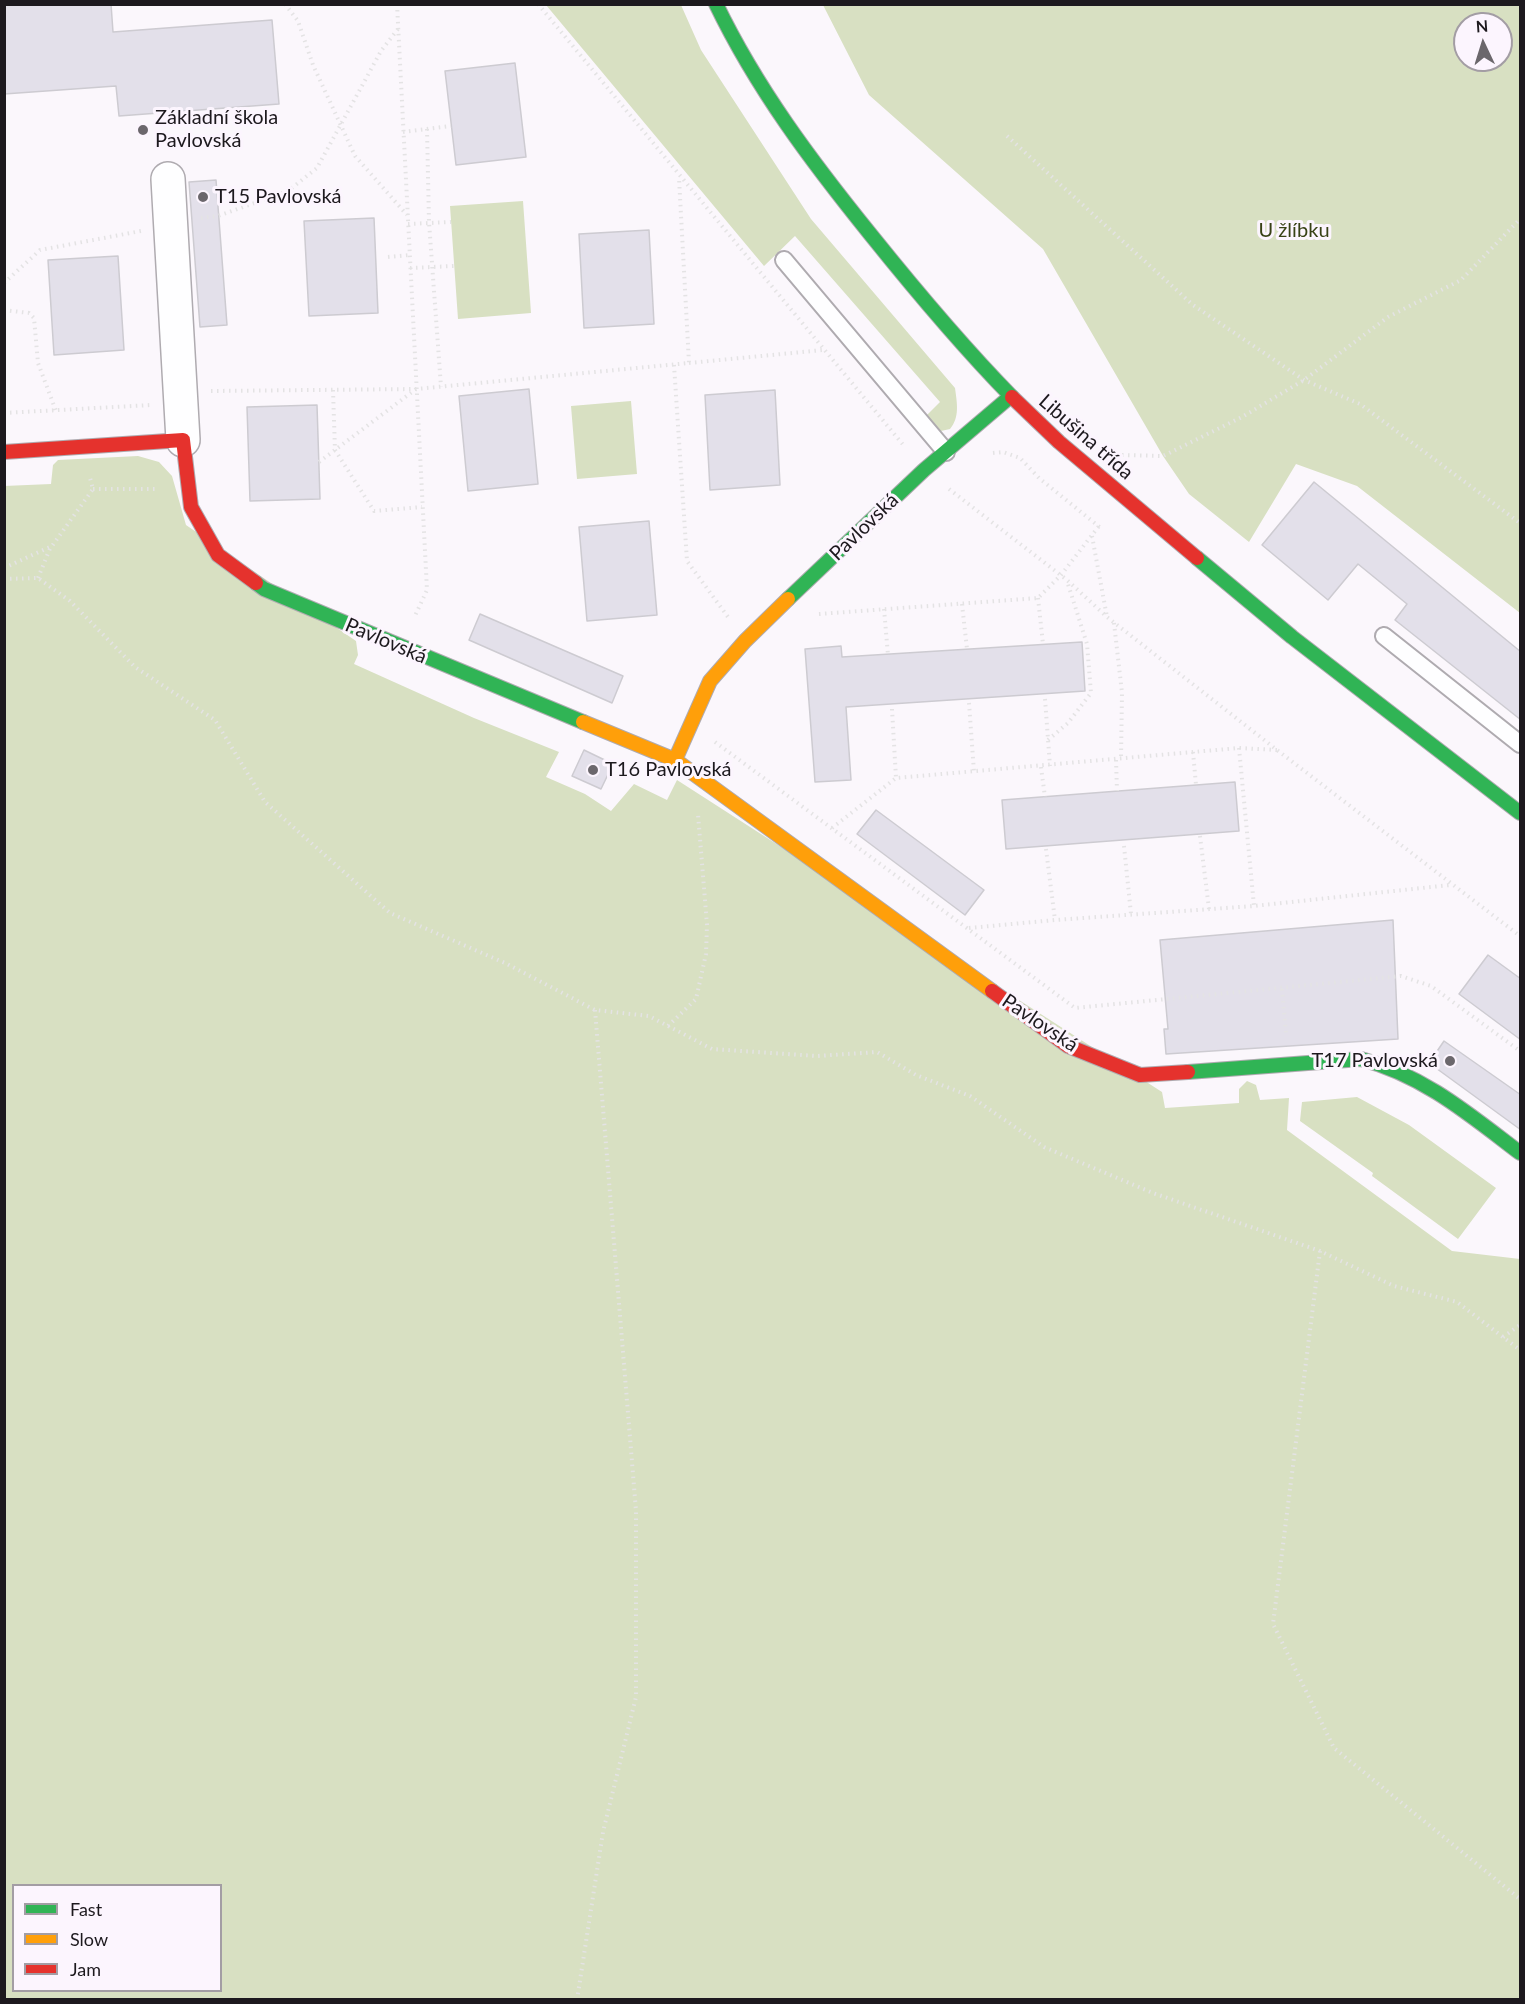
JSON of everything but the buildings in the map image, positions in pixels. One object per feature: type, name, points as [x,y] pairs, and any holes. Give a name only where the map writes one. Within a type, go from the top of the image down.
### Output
[{"type":"street","name":"Libušina třída","points":[[716,4],[735,43],[806,155],[944,326],[1011,396],[1068,449],[1292,638],[1521,813]]},
{"type":"street","name":"Pavlovská","points":[[168,179],[170,396],[183,440],[191,507],[218,555],[264,590],[675,760],[1068,1046],[1140,1075],[1361,1059],[1381,1063],[1438,1090],[1521,1153]]},
{"type":"street","name":"Pavlovská","points":[[675,760],[710,681],[745,641],[924,470],[1011,396]]},
{"type":"street","points":[[4,452],[183,440]]},
{"type":"lane","points":[[783,260],[946,452]]},
{"type":"lane","points":[[1384,636],[1521,744]]},
{"type":"path","points":[[285,4],[298,21],[313,65],[355,156],[408,216]]},
{"type":"path","points":[[397,4],[427,590],[400,646]]},
{"type":"path","points":[[538,4],[678,177],[924,470],[1061,575],[1114,623],[1450,885],[1521,936]]},
{"type":"path","points":[[4,283],[40,250],[145,230],[170,220],[218,216],[288,191],[317,168],[381,51],[398,29]]},
{"type":"path","points":[[403,132],[452,126]]},
{"type":"path","points":[[427,129],[429,222],[441,387]]},
{"type":"path","points":[[1007,135],[1193,305],[1304,380],[1360,404],[1521,523]]},
{"type":"path","points":[[678,177],[689,363]]},
{"type":"path","points":[[1113,447],[1122,454],[1163,456],[1242,417],[1304,380],[1388,317],[1461,280],[1521,219]]},
{"type":"path","points":[[408,224],[451,222]]},
{"type":"path","points":[[388,257],[410,255]]},
{"type":"path","points":[[410,268],[454,266]]},
{"type":"path","points":[[4,310],[28,313],[34,318],[38,363],[56,411]]},
{"type":"path","points":[[4,413],[153,405],[170,396],[416,389],[823,350]]},
{"type":"path","points":[[674,365],[687,561],[745,641]]},
{"type":"path","points":[[319,462],[416,389]]},
{"type":"path","points":[[333,390],[335,450],[374,511],[422,507]]},
{"type":"path","points":[[82,447],[93,489]]},
{"type":"path","points":[[816,614],[1038,598],[1061,575],[1092,535],[1101,528],[1039,478]]},
{"type":"path","points":[[93,489],[189,487]]},
{"type":"path","points":[[38,578],[52,546],[93,489]]},
{"type":"path","points":[[1092,535],[1107,617]]},
{"type":"path","points":[[4,568],[52,546]]},
{"type":"path","points":[[4,579],[38,578],[70,601],[135,667],[215,720],[265,802],[390,914],[505,963],[595,1010],[649,1016],[712,1048],[817,1056],[877,1052],[916,1075],[970,1096],[1044,1147],[1153,1193],[1320,1251],[1394,1286],[1457,1302],[1521,1350]]},
{"type":"path","points":[[1048,740],[1068,723],[1091,693],[1087,644],[1067,580]]},
{"type":"path","points":[[1038,598],[1043,644]]},
{"type":"path","points":[[962,604],[967,649]]},
{"type":"path","points":[[884,609],[888,655]]},
{"type":"path","points":[[1114,623],[1124,727],[1121,759]]},
{"type":"path","points":[[1046,699],[1050,766]]},
{"type":"path","points":[[969,703],[974,772]]},
{"type":"path","points":[[892,709],[896,778]]},
{"type":"path","points":[[690,723],[1076,1008],[1401,976],[1431,986],[1521,1051]]},
{"type":"path","points":[[832,828],[896,778],[1239,748],[1277,750]]},
{"type":"path","points":[[1239,748],[1254,906]]},
{"type":"path","points":[[1193,752],[1196,784]]},
{"type":"path","points":[[1116,760],[1117,791]]},
{"type":"path","points":[[1041,767],[1045,797]]},
{"type":"path","points":[[668,1026],[696,999],[706,954],[707,925],[698,834],[699,778]]},
{"type":"path","points":[[1200,836],[1209,909]]},
{"type":"path","points":[[1124,846],[1131,914]]},
{"type":"path","points":[[1046,849],[1055,920]]},
{"type":"path","points":[[968,928],[1254,906],[1450,885]]},
{"type":"path","points":[[1282,989],[1285,1020]]},
{"type":"path","points":[[577,2000],[603,1832],[636,1697],[636,1511],[595,1010]]},
{"type":"path","points":[[1320,1251],[1273,1624],[1334,1748],[1521,1899]]},
{"type":"path","points":[[1503,1337],[1521,1324]]},
{"type":"green space","points":[[546,5],[681,5],[701,50],[811,219],[955,388],[957,415],[950,429],[941,431],[923,419],[940,402],[795,236],[764,266]]},
{"type":"green space","name":"U žlíbku","points":[[823,5],[1520,5],[1520,613],[1357,486],[1296,464],[1249,542],[1189,494],[1163,456],[1043,249],[869,95]]},
{"type":"green space","points":[[523,201],[531,313],[458,319],[450,206]]},
{"type":"green space","points":[[631,401],[637,474],[577,479],[571,406]]},
{"type":"green space","points":[[138,456],[159,462],[172,476],[186,525],[356,641],[358,655],[354,664],[474,718],[559,752],[546,777],[585,794],[611,811],[634,784],[667,800],[677,780],[1162,1092],[1165,1108],[1239,1103],[1239,1089],[1247,1081],[1256,1085],[1260,1100],[1289,1098],[1287,1130],[1452,1251],[1520,1259],[1520,1999],[5,2000],[4,486],[51,484],[53,465],[58,460]]},
{"type":"green space","points":[[1357,1097],[1409,1125],[1496,1188],[1458,1239],[1372,1176],[1373,1173],[1300,1121],[1302,1102]]},
{"type":"traffic: fast","points":[[716,4],[749,66],[787,124],[828,180],[922,297],[1012,397]]},
{"type":"traffic: fast","points":[[788,599],[924,470],[1011,396]]},
{"type":"traffic: fast","points":[[1197,558],[1292,637],[1520,813]]},
{"type":"traffic: fast","points":[[256,583],[264,589],[583,722]]},
{"type":"traffic: fast","points":[[1188,1072],[1361,1059],[1384,1066],[1425,1086],[1464,1111],[1520,1153]]},
{"type":"traffic: slow","points":[[583,722],[675,760],[710,681],[745,641],[788,599]]},
{"type":"traffic: slow","points":[[675,760],[992,991]]},
{"type":"traffic: jam","points":[[1012,397],[1059,442],[1197,558]]},
{"type":"traffic: jam","points":[[4,452],[183,440],[191,507],[218,555],[256,583]]},
{"type":"traffic: jam","points":[[992,991],[1068,1046],[1140,1075],[1188,1072]]},
{"type":"place","name":"Základní škola Pavlovská","points":[[143,130]]},
{"type":"place","name":"T15 Pavlovská","points":[[203,197]]},
{"type":"place","name":"T16 Pavlovská","points":[[593,770]]},
{"type":"place","name":"T17 Pavlovská","points":[[1450,1061]]}]
